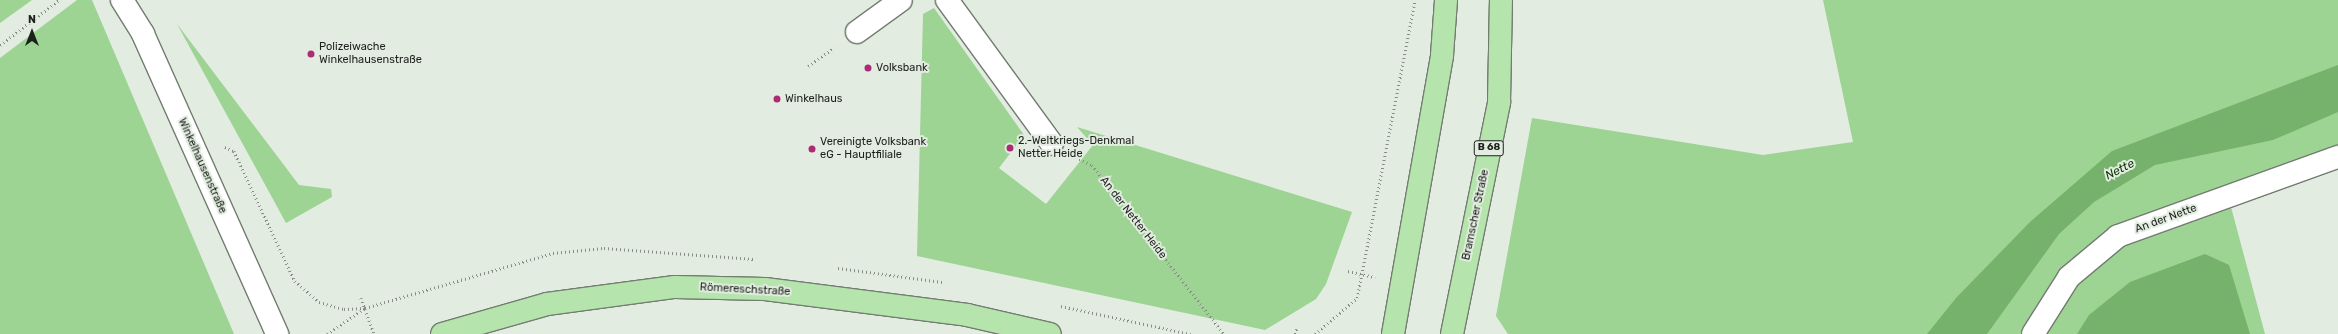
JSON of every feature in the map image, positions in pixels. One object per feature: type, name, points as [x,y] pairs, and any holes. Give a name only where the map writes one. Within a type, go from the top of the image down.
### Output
[{"type":"main road","points":[[1393,334],[1442,55],[1446,0]]},
{"type":"main road","name":"Bramscher Straße","points":[[1452,334],[1499,102],[1501,0]]},
{"type":"main road","name":"Römereschstraße","points":[[442,334],[547,304],[675,286],[803,294],[966,315],[1050,334]]},
{"type":"street","name":"Winkelhausenstraße","points":[[122,0],[143,34],[277,334]]},
{"type":"street","points":[[857,32],[901,0]]},
{"type":"street","points":[[947,0],[1052,144]]},
{"type":"street","name":"An der Nette","points":[[2033,334],[2069,277],[2118,236],[2338,157]]},
{"type":"path","points":[[0,45],[59,0]]},
{"type":"path","points":[[1315,334],[1357,298],[1363,274],[1415,0]]},
{"type":"path","points":[[185,128],[234,151],[295,281],[319,302],[344,309],[365,308]]},
{"type":"path","name":"An der Netter Heide","points":[[1052,144],[1092,165],[1224,334]]},
{"type":"path","points":[[1348,272],[1363,274]]},
{"type":"path","points":[[361,298],[374,334]]},
{"type":"path","points":[[1295,334],[1297,327]]},
{"type":"shaded area","points":[[0,0],[32,0],[0,23]]},
{"type":"shaded area","points":[[77,0],[92,0],[234,334],[0,334],[0,58]]},
{"type":"shaded area","points":[[1823,0],[2338,0],[2338,168],[2231,207],[2265,334],[1508,334],[1496,316],[1532,118],[1763,155],[1853,142]]},
{"type":"shaded area","points":[[934,8],[1024,135],[999,168],[1046,204],[1093,145],[1077,127],[1352,212],[1326,284],[1316,299],[1265,330],[917,256],[923,14]]},
{"type":"shaded area","points":[[177,24],[299,185],[331,189],[332,197],[286,223]]},
{"type":"water","name":"Nette","points":[[2338,65],[2338,112],[2273,140],[2155,165],[2094,202],[2059,234],[1987,334],[1927,334],[1956,298],[2030,222],[2112,151]]},
{"type":"water","points":[[2205,254],[2229,265],[2250,334],[2077,334],[2089,315],[2130,282]]},
{"type":"place","name":"Polizeiwache Winkelhausenstraße","points":[[311,54]]},
{"type":"place","name":"Volksbank","points":[[868,68]]},
{"type":"place","name":"Winkelhaus","points":[[777,99]]},
{"type":"place","name":"2.-Weltkriegs-Denkmal Netter Heide","points":[[1010,148]]},
{"type":"place","name":"Vereinigte Volksbank eG - Hauptfiliale","points":[[812,149]]}]
